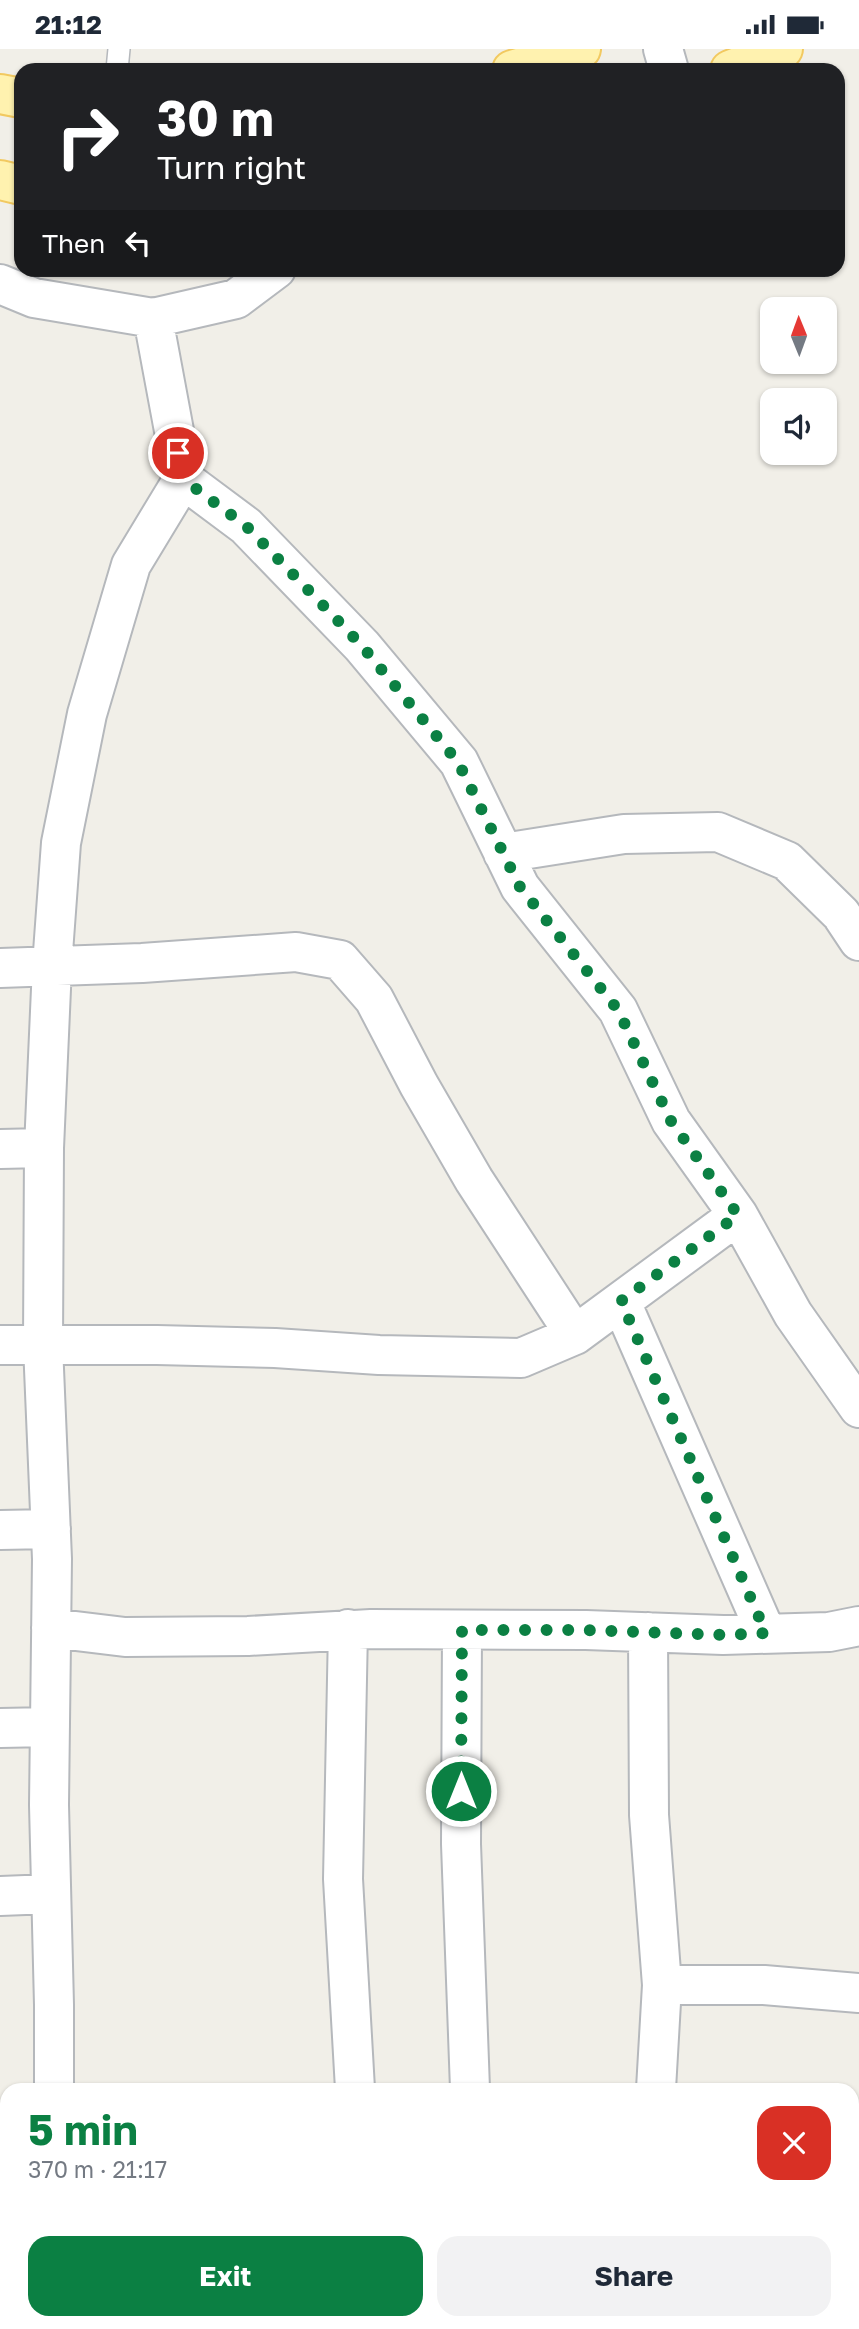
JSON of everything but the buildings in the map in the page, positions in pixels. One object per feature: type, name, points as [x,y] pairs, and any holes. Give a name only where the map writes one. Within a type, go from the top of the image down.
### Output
[{"type":"main road","points":[[535,63],[581,49]]},
{"type":"main road","points":[[748,63],[783,49]]},
{"type":"street","points":[[0,284],[34,297],[153,318],[236,299],[265,277]]},
{"type":"street","points":[[54,2083],[49,1805],[51,1529],[43,1345],[44,1148],[52,966],[61,843],[87,714],[131,565],[183,479],[153,318]]},
{"type":"street","points":[[183,479],[246,526],[362,646],[458,762],[520,887],[618,1010],[671,1121],[738,1215],[793,1314],[859,1408]]},
{"type":"street","points":[[503,853],[624,834],[718,832],[787,861],[841,914],[859,941]]},
{"type":"street","points":[[0,968],[142,963],[296,952],[341,960],[374,999],[419,1085],[474,1180],[575,1335]]},
{"type":"street","points":[[0,1149],[44,1148]]},
{"type":"street","points":[[0,1345],[157,1345],[521,1358],[575,1335],[738,1215]]},
{"type":"street","points":[[621,1301],[766,1633]]},
{"type":"street","points":[[0,1530],[51,1529]]},
{"type":"street","points":[[51,1628],[125,1637],[248,1636],[348,1629],[723,1635],[830,1632],[859,1626]]},
{"type":"street","points":[[348,1629],[343,1879],[355,2083]]},
{"type":"street","points":[[462,1630],[461,1844],[470,2083]]},
{"type":"street","points":[[648,1632],[649,1815],[662,1985],[656,2083]]},
{"type":"street","points":[[0,1728],[50,1727]]},
{"type":"street","points":[[0,1896],[51,1894]]},
{"type":"street","points":[[662,1985],[764,1985],[859,1993]]},
{"type":"route","points":[[178,453],[183,479],[246,526],[362,646],[458,762],[520,887],[618,1010],[671,1121],[738,1215],[621,1301],[766,1633],[723,1635],[586,1630],[462,1630],[461,1791]]}]
